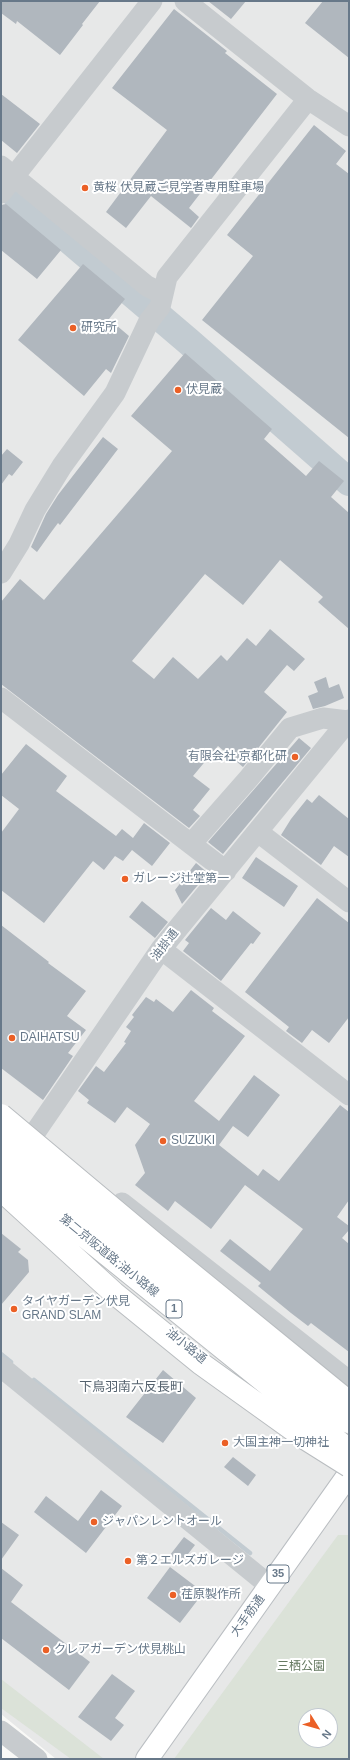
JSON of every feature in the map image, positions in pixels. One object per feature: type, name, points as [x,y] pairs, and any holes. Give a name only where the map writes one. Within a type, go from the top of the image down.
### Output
[{"type":"main road","points":[[1,1115],[155,1244],[349,1402]]},
{"type":"main road","name":"第二京阪道路;油小路線","points":[[1,1140],[120,1241],[349,1422]]},
{"type":"main road","name":"第二京阪道路;油小路線","points":[[1,1166],[79,1232],[349,1450]]},
{"type":"main road","points":[[1,1190],[114,1293],[200,1363],[306,1439],[348,1474]]},
{"type":"main road","name":"大手筋通","points":[[147,1759],[348,1474]]},
{"type":"street","points":[[1,194],[7,172],[152,1]]},
{"type":"street","points":[[185,1],[308,99],[349,126]]},
{"type":"street","points":[[1,573],[19,544],[35,510],[62,466],[115,392],[157,307],[167,277],[308,99]]},
{"type":"street","points":[[7,172],[147,286],[157,307]]},
{"type":"street","points":[[1,698],[226,871]]},
{"type":"street","points":[[191,844],[249,778],[290,728],[323,718],[349,721]]},
{"type":"street","name":"油掛通","points":[[1,1184],[33,1134],[161,949],[349,721]]},
{"type":"street","points":[[258,832],[349,902]]},
{"type":"street","points":[[161,949],[349,1095]]},
{"type":"street","points":[[1,1106],[33,1134],[349,1381]]},
{"type":"street","name":"油小路通","points":[[1,1202],[143,1310],[348,1474]]},
{"type":"street","points":[[1,1367],[270,1586]]},
{"type":"street","points":[[1,1731],[37,1759]]},
{"type":"shaded area","points":[[1,1],[349,1],[349,1759],[56,1759],[1,1714]]},
{"type":"green space","name":"三栖公園","points":[[338,1535],[349,1535],[349,1759],[174,1759]]},
{"type":"green space","points":[[1,1679],[104,1759],[71,1759],[1,1708]]},
{"type":"building","points":[[1,1],[100,1],[60,55],[17,21],[16,24],[1,13]]},
{"type":"building","points":[[208,1],[246,1],[231,19]]},
{"type":"building","points":[[323,1],[349,1],[349,58],[305,23]]},
{"type":"building","points":[[174,9],[227,51],[225,53],[277,94],[189,208],[199,217],[191,228],[151,196],[126,228],[106,212],[167,130],[112,88]]},
{"type":"building","points":[[1,94],[40,124],[17,153],[1,140]]},
{"type":"building","points":[[314,125],[346,151],[336,164],[349,174],[349,438],[202,320],[253,256],[227,235]]},
{"type":"building","points":[[6,204],[61,250],[37,279],[1,250],[1,205]]},
{"type":"building","name":"研究所","points":[[83,264],[125,299],[109,319],[129,336],[111,373],[106,369],[84,396],[18,340]]},
{"type":"building","points":[[185,353],[272,429],[264,439],[306,476],[319,461],[344,481],[331,497],[349,513],[349,629],[318,602],[323,597],[280,560],[243,605],[205,574],[132,661],[154,679],[173,657],[198,679],[221,655],[227,661],[247,638],[256,646],[270,629],[305,659],[294,671],[287,665],[264,692],[287,712],[243,767],[218,746],[193,776],[210,789],[193,810],[200,816],[189,828],[1,684],[1,602],[20,579],[44,600],[172,451],[131,416]]},
{"type":"building","points":[[103,437],[118,449],[60,525],[58,523],[37,552],[31,547],[46,514],[58,495]]},
{"type":"building","points":[[7,449],[23,462],[12,476],[9,474],[1,485],[1,456]]},
{"type":"building","points":[[326,677],[329,688],[339,684],[344,698],[313,709],[308,696],[318,692],[314,682]]},
{"type":"building","points":[[299,738],[311,748],[223,854],[208,842]]},
{"type":"building","points":[[26,744],[67,776],[56,791],[116,836],[122,829],[133,838],[144,823],[170,843],[152,866],[132,850],[123,861],[115,856],[104,870],[93,861],[44,923],[1,890],[1,833],[19,809],[1,795],[1,775]]},
{"type":"building","points":[[319,795],[349,819],[349,857],[334,846],[321,865],[281,835],[291,819],[307,799],[312,803]]},
{"type":"building","points":[[256,857],[298,886],[284,907],[242,878]]},
{"type":"building","points":[[196,863],[208,873],[182,904],[175,890]]},
{"type":"building","points":[[317,898],[349,923],[349,1017],[329,1043],[312,1030],[302,1043],[286,1031],[289,1027],[245,992]]},
{"type":"building","points":[[142,901],[168,922],[155,938],[129,917]]},
{"type":"building","points":[[211,908],[226,920],[233,911],[261,933],[253,944],[251,943],[221,981],[183,951],[189,943],[185,940]]},
{"type":"building","points":[[1,925],[86,991],[67,1016],[86,1030],[68,1053],[73,1056],[43,1100],[1,1068]]},
{"type":"building","points":[[191,990],[214,1008],[212,1011],[245,1036],[194,1101],[219,1121],[254,1075],[280,1095],[248,1137],[233,1126],[219,1145],[258,1176],[263,1169],[279,1181],[340,1105],[349,1112],[349,1200],[337,1217],[349,1226],[349,1230],[342,1238],[349,1244],[349,1352],[311,1323],[308,1326],[291,1313],[258,1286],[261,1283],[220,1251],[230,1239],[270,1271],[303,1229],[245,1185],[211,1229],[175,1201],[168,1211],[135,1185],[145,1173],[135,1145],[150,1124],[127,1107],[115,1123],[87,1103],[89,1100],[78,1091],[96,1066],[104,1072],[126,1043],[124,1042],[131,1031],[126,1027],[134,1017],[132,1015],[146,997],[154,1002],[156,999],[173,1012]]},
{"type":"building","points":[[1,1233],[21,1249],[18,1252],[28,1260],[29,1272],[1,1305]]},
{"type":"building","points":[[163,1370],[196,1398],[163,1443],[126,1417]]},
{"type":"building","points":[[233,1457],[256,1475],[248,1486],[224,1467]]},
{"type":"building","name":"ジャパンレントオール","points":[[101,1490],[122,1506],[86,1553],[34,1512],[46,1496],[78,1521]]},
{"type":"building","points":[[1,1522],[19,1535],[1,1560]]},
{"type":"building","points":[[184,1537],[195,1545],[181,1563],[170,1555]]},
{"type":"building","name":"荏原製作所","points":[[170,1567],[199,1589],[195,1593],[200,1597],[180,1623],[147,1598]]},
{"type":"building","name":"クレアガーデン伏見桃山","points":[[1,1568],[23,1585],[11,1602],[90,1662],[69,1690],[1,1638]]},
{"type":"building","points":[[112,1674],[135,1691],[115,1718],[124,1725],[111,1741],[78,1717]]},
{"type":"waterway","points":[[1,182],[188,341],[349,482]]},
{"type":"waterway","points":[[1,1354],[11,1362]]},
{"type":"waterway","points":[[34,1380],[250,1553]]},
{"type":"place","name":"黄桜 伏見蔵ご見学者専用駐車場","points":[[85,188]]},
{"type":"place","name":"研究所","points":[[73,328]]},
{"type":"place","name":"伏見蔵","points":[[178,390]]},
{"type":"place","name":"有限会社 京都化研","points":[[295,757]]},
{"type":"place","name":"ガレージ辻堂第一","points":[[125,879]]},
{"type":"place","name":"DAIHATSU","points":[[12,1038]]},
{"type":"place","name":"SUZUKI","points":[[163,1141]]},
{"type":"place","name":"タイヤガーデン伏見 GRAND SLAM","points":[[14,1309]]},
{"type":"place","name":"大国主神一切神社","points":[[225,1443]]},
{"type":"place","name":"ジャパンレントオール","points":[[94,1522]]},
{"type":"place","name":"第２エルズガレージ","points":[[128,1561]]},
{"type":"place","name":"荏原製作所","points":[[173,1595]]},
{"type":"place","name":"クレアガーデン伏見桃山","points":[[46,1650]]},
{"type":"district","name":"下鳥羽南六反長町","points":[[131,1387]]}]
